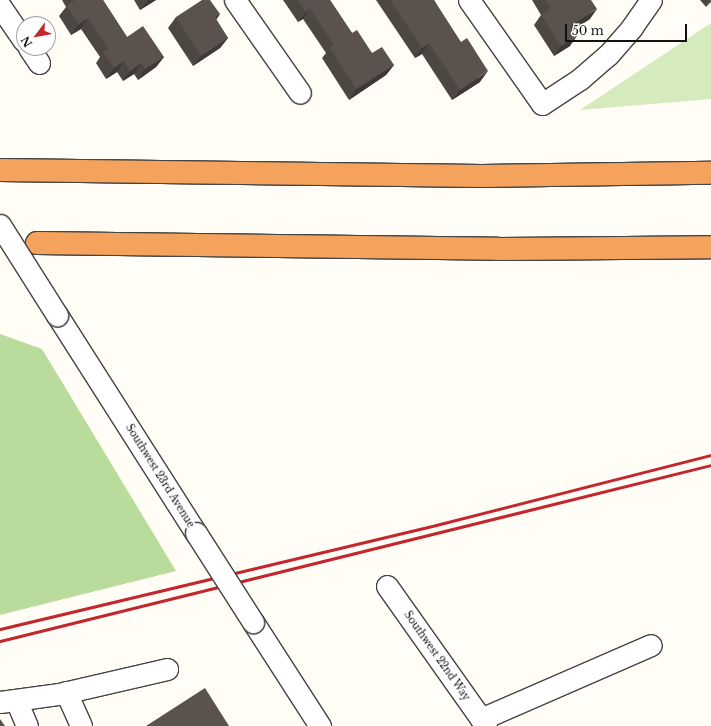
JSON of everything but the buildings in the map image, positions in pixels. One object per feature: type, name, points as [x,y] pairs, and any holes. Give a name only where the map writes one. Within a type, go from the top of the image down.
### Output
[{"type":"highway","points":[[0,170],[482,176],[711,173]]},
{"type":"highway","points":[[37,243],[498,250],[711,247]]},
{"type":"street","points":[[235,0],[300,93]]},
{"type":"street","points":[[469,0],[542,104],[580,79],[608,55],[632,28],[651,0]]},
{"type":"street","points":[[0,6],[16,29]]},
{"type":"street","name":"Southwest 23rd Avenue","points":[[0,224],[320,726]]},
{"type":"street","name":"Southwest 22nd Way","points":[[387,586],[484,723]]},
{"type":"street","points":[[484,723],[651,645]]},
{"type":"street","points":[[26,726],[8,701],[66,692],[167,669]]},
{"type":"street","points":[[66,692],[81,726]]},
{"type":"green space","points":[[711,23],[711,99],[580,110]]},
{"type":"green space","points":[[0,334],[42,349],[176,571],[0,615]]},
{"type":"railway","points":[[0,629],[436,525],[711,455]]},
{"type":"railway","points":[[0,641],[711,465]]}]
